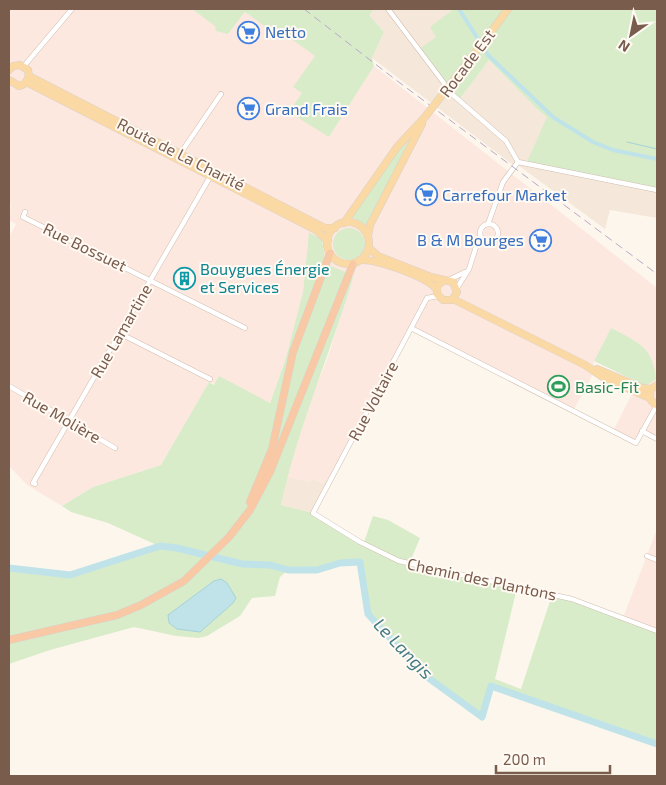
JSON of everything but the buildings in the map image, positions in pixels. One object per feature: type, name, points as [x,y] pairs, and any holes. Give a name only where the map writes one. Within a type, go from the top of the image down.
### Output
[{"type":"highway","points":[[240,523],[272,450],[293,352],[330,253]]},
{"type":"highway","points":[[9,640],[117,614],[141,605],[184,581],[215,553],[259,496],[353,264]]},
{"type":"highway","points":[[9,645],[53,630]]},
{"type":"main road","name":"Rocade Est","points":[[344,223],[397,147],[425,117],[508,9]]},
{"type":"main road","points":[[9,68],[16,65],[24,66],[27,79],[17,86],[9,80]]},
{"type":"main road","name":"Route de La Charité","points":[[27,79],[325,228],[335,228]]},
{"type":"main road","name":"Route de La Charité","points":[[27,79],[210,177],[316,230],[328,241]]},
{"type":"main road","name":"Rocade Est","points":[[368,236],[370,225],[425,117]]},
{"type":"main road","points":[[344,223],[361,227],[368,236],[369,248],[361,260],[353,264],[340,262],[330,253],[328,241],[335,228],[344,223]]},
{"type":"main road","points":[[369,248],[378,256],[446,280],[470,306],[585,365],[642,388],[654,387],[654,402],[604,378],[585,365]]},
{"type":"main road","points":[[361,260],[375,261],[428,282],[446,301],[456,293]]},
{"type":"main road","points":[[437,293],[439,284],[446,280]]},
{"type":"street","points":[[24,66],[72,9]]},
{"type":"street","points":[[388,9],[453,94],[506,141],[518,162],[657,190]]},
{"type":"street","points":[[180,154],[222,94]]},
{"type":"street","points":[[482,239],[480,234],[481,228],[488,224],[503,182],[518,162]]},
{"type":"street","name":"Rue Lamartine","points":[[35,484],[119,333],[210,177]]},
{"type":"street","name":"Rue Bossuet","points":[[25,212],[23,217],[151,279]]},
{"type":"street","points":[[482,239],[490,241],[497,236],[496,228],[488,224]]},
{"type":"street","points":[[456,293],[476,247],[482,239]]},
{"type":"street","points":[[446,280],[466,272]]},
{"type":"street","points":[[151,279],[245,328]]},
{"type":"street","name":"Rue Voltaire","points":[[313,514],[427,298],[437,293]]},
{"type":"street","points":[[411,328],[636,443],[651,413],[654,402]]},
{"type":"street","points":[[119,333],[210,379]]},
{"type":"street","name":"Rue Molière","points":[[9,386],[115,448]]},
{"type":"street","points":[[642,431],[657,438]]},
{"type":"street","name":"Chemin des Plantons","points":[[313,514],[360,542],[400,562],[572,599],[657,631]]},
{"type":"street","points":[[647,556],[657,560]]},
{"type":"shaded area","points":[[9,9],[192,9],[228,34],[245,12],[282,39],[286,34],[316,56],[294,87],[302,93],[329,137],[374,66],[657,288],[657,439],[642,431],[636,443],[613,431],[631,396],[656,379],[611,328],[594,361],[592,376],[573,411],[410,330],[330,481],[325,479],[323,483],[312,479],[310,482],[287,476],[310,402],[328,357],[353,278],[348,273],[326,264],[322,240],[309,233],[303,292],[285,361],[270,403],[209,382],[161,465],[93,487],[62,506],[27,485],[9,466],[9,237],[16,224],[9,220],[11,205],[9,204]]},
{"type":"shaded area","points":[[374,9],[454,9],[436,37],[459,100],[489,60],[538,110],[548,117],[527,163],[657,190],[657,218],[610,210],[605,229],[515,163],[513,165],[372,58],[384,32],[368,14]]},
{"type":"shaded area","points":[[287,476],[310,482],[312,479],[323,483],[324,479],[330,481],[313,513],[281,505]]},
{"type":"shaded area","points":[[657,529],[657,631],[623,618]]},
{"type":"green space","points":[[192,9],[374,9],[369,15],[384,32],[372,58],[374,66],[329,137],[289,112],[302,93],[293,87],[315,56],[286,35],[282,39],[245,12],[228,34],[216,31],[215,26]]},
{"type":"green space","points":[[454,9],[657,9],[657,190],[526,164],[547,117],[489,60],[459,100],[418,50],[436,37],[430,27]]},
{"type":"green space","points":[[407,138],[411,142],[367,226],[352,217]]},
{"type":"green space","points":[[349,228],[355,229],[360,233],[364,238],[364,250],[360,255],[355,259],[349,260],[343,259],[338,255],[334,250],[333,244],[334,238],[338,233],[343,229]]},
{"type":"green space","points":[[309,232],[322,240],[326,264],[351,274],[353,278],[296,447],[281,505],[313,513],[391,558],[517,588],[495,679],[518,688],[521,689],[552,595],[572,599],[657,631],[657,744],[491,686],[482,717],[423,674],[368,614],[360,562],[340,563],[317,570],[288,570],[280,577],[275,596],[252,598],[240,616],[207,636],[199,638],[176,636],[134,627],[50,650],[9,664],[9,568],[70,575],[159,546],[108,523],[71,512],[62,506],[93,487],[161,465],[209,382],[214,385],[219,376],[270,403],[285,361],[303,292]]},
{"type":"green space","points":[[611,328],[642,346],[651,359],[656,379],[646,386],[594,361]]},
{"type":"green space","points":[[373,516],[388,520],[420,538],[410,562],[392,557],[364,542]]},
{"type":"water","points":[[221,579],[227,583],[236,598],[233,603],[200,632],[177,629],[169,623],[168,615],[214,581]]},
{"type":"waterway","points":[[459,9],[488,55],[553,117],[593,142],[613,150],[657,159]]},
{"type":"waterway","points":[[627,142],[657,149]]},
{"type":"waterway","name":"Le Langis","points":[[9,568],[70,575],[160,546],[177,548],[242,564],[270,565],[288,570],[317,570],[340,563],[360,562],[368,614],[423,674],[482,717],[491,686],[657,744]]},
{"type":"railway","points":[[304,9],[396,80],[657,274]]},
{"type":"place","name":"Netto","points":[[249,32]]},
{"type":"place","name":"Grand Frais","points":[[249,109]]},
{"type":"place","name":"Carrefour Market","points":[[426,195]]},
{"type":"place","name":"B & M Bourges","points":[[540,240]]},
{"type":"place","name":"Bouygues Énergie et Services","points":[[184,278]]},
{"type":"place","name":"Basic-Fit","points":[[559,387]]}]
